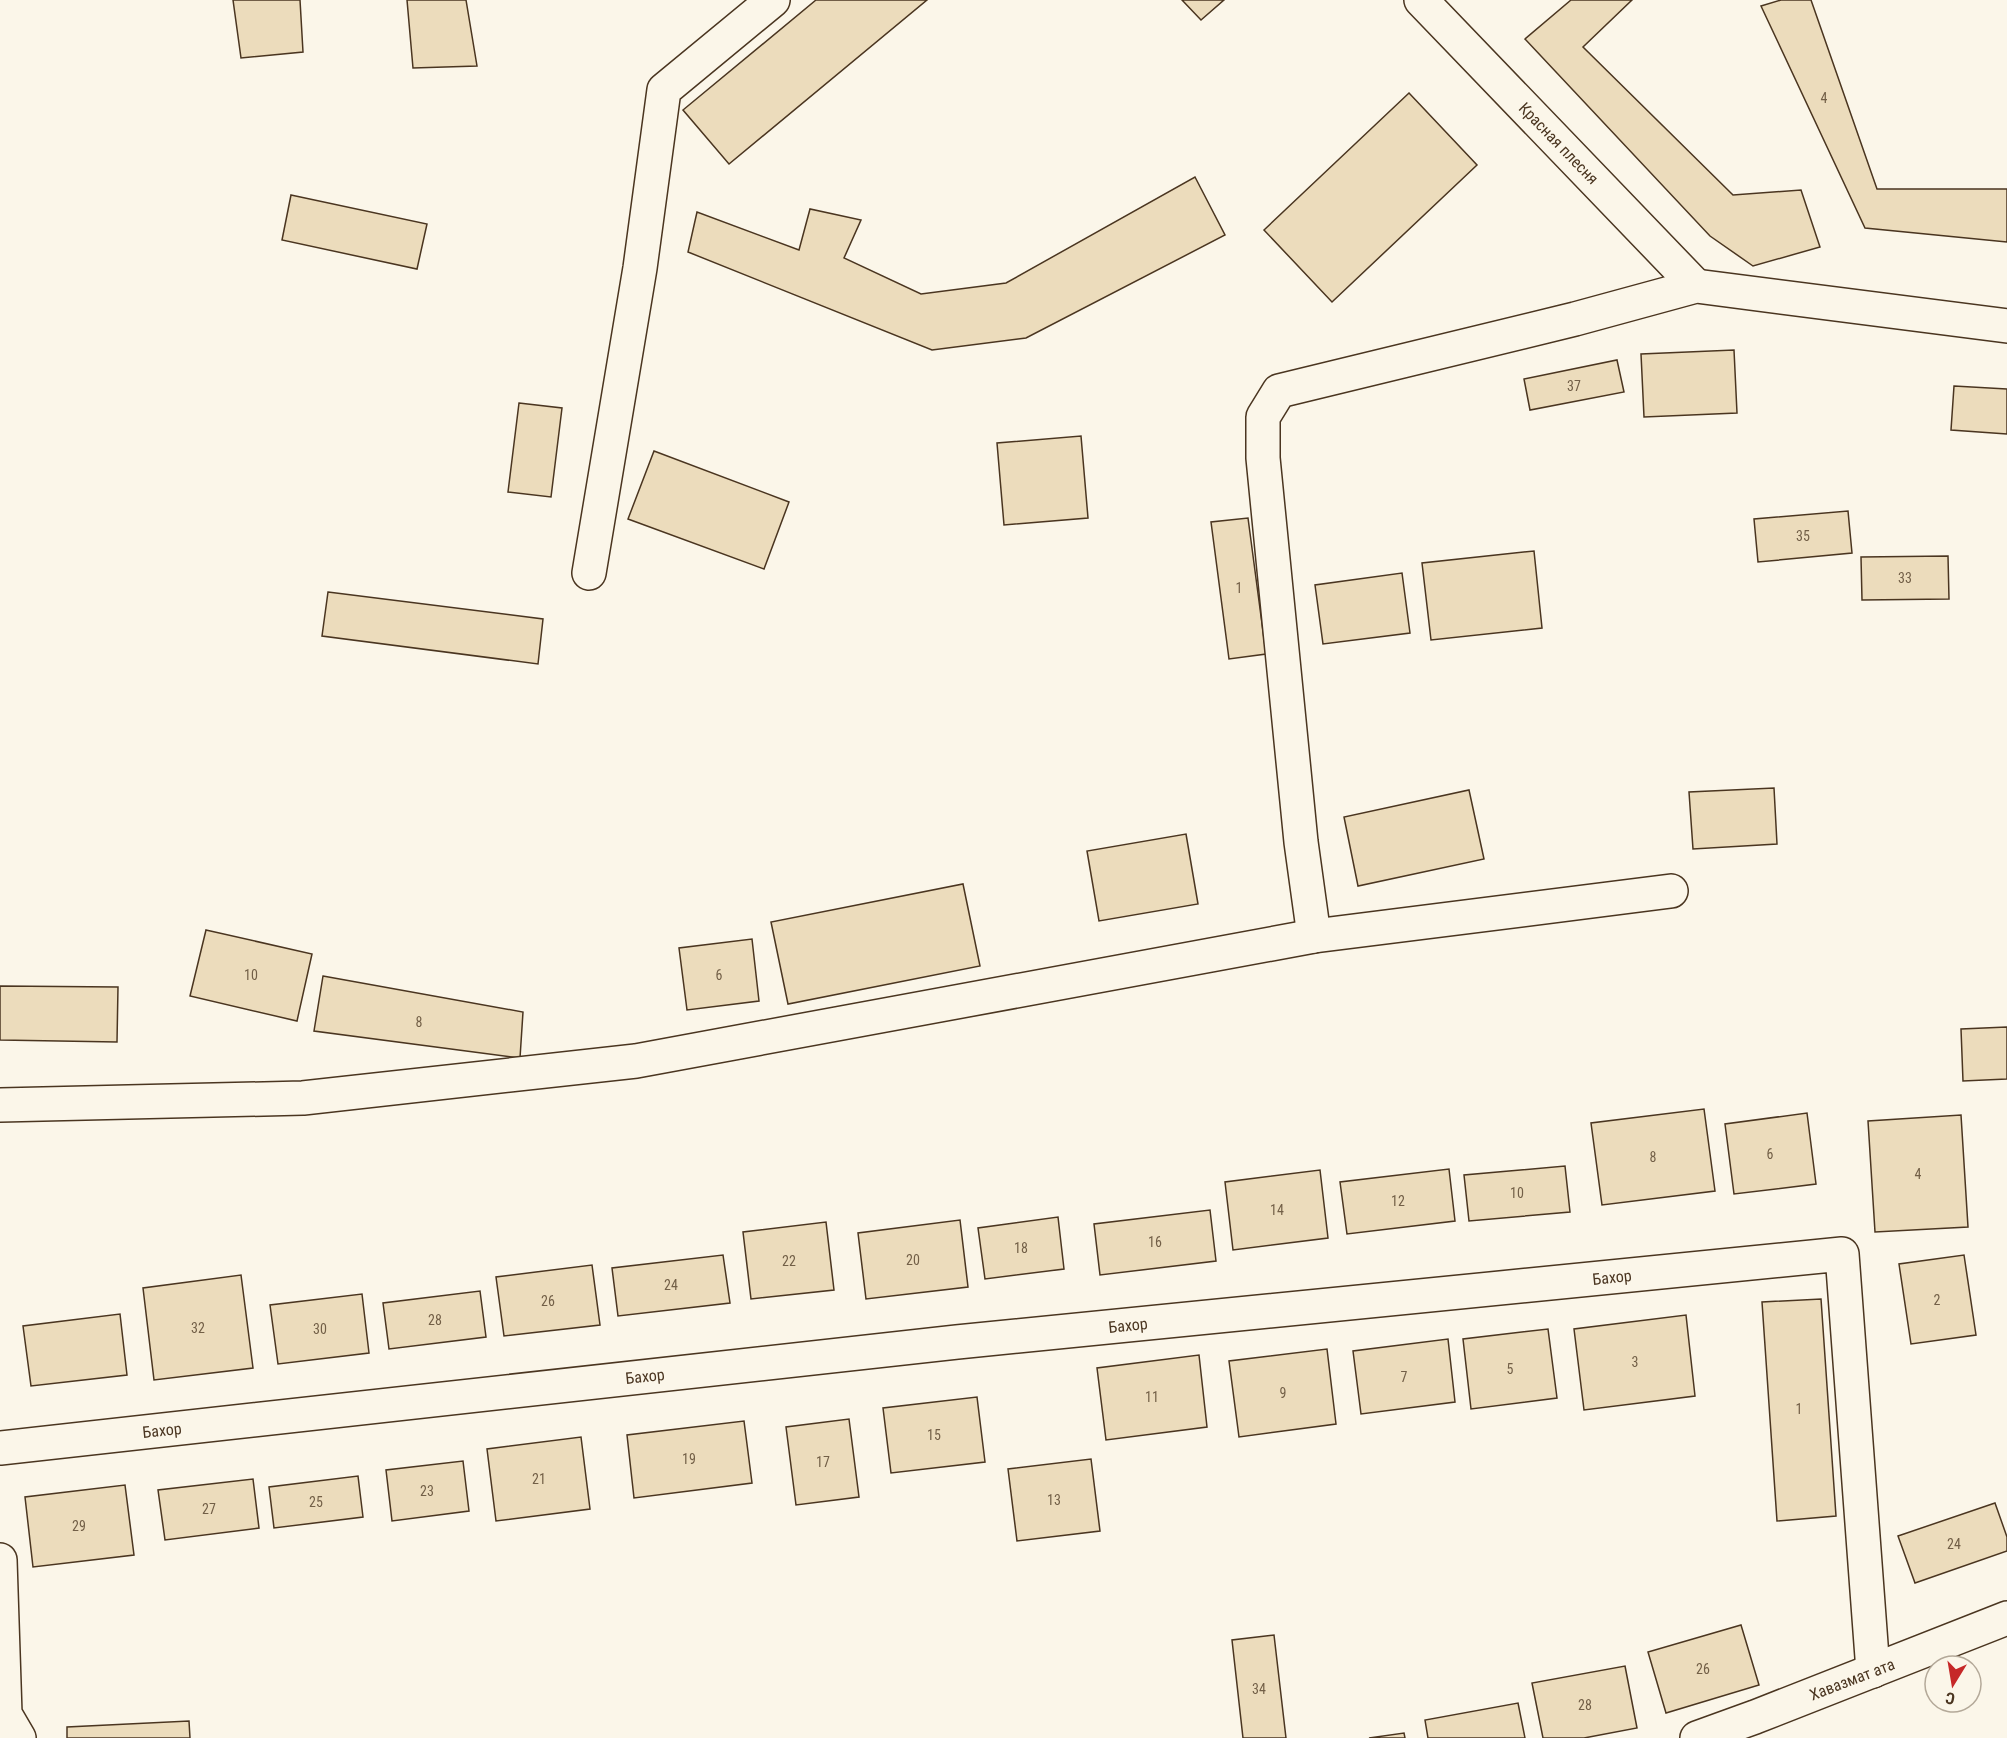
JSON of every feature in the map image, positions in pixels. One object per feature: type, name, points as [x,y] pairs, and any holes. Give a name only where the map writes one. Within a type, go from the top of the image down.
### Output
[{"type":"street","points":[[589,573],[640,268],[664,90],[773,0]]},
{"type":"street","name":"Красная плесня","points":[[1421,0],[1696,286]]},
{"type":"street","points":[[1314,936],[1301,842],[1263,458],[1263,417],[1279,391],[1575,319],[1696,286],[2007,326]]},
{"type":"street","points":[[0,1105],[303,1098],[636,1061],[1314,936],[1671,891]]},
{"type":"street","name":"Бахор","points":[[0,1448],[957,1342],[1842,1254],[1873,1671]]},
{"type":"street","points":[[0,1560],[8,1722]]},
{"type":"street","name":"Хавазмат ата","points":[[1696,1738],[2007,1618]]},
{"type":"building","points":[[233,0],[300,0],[303,52],[241,58]]},
{"type":"building","points":[[407,0],[466,0],[477,66],[413,68]]},
{"type":"building","points":[[816,0],[927,0],[729,164],[683,110]]},
{"type":"building","points":[[1182,0],[1224,0],[1201,20]]},
{"type":"building","points":[[1571,0],[1632,0],[1583,47],[1733,195],[1801,190],[1820,247],[1753,266],[1710,236],[1525,39]]},
{"type":"building","points":[[1781,0],[1811,0],[1877,189],[2007,189],[2007,242],[1865,228],[1761,6]]},
{"type":"building","points":[[1409,93],[1477,165],[1332,302],[1264,230]]},
{"type":"building","points":[[1195,177],[1225,235],[1026,338],[932,350],[688,252],[697,212],[799,250],[810,209],[861,220],[844,258],[921,294],[1006,283]]},
{"type":"building","points":[[291,195],[427,224],[417,269],[282,240]]},
{"type":"building","points":[[1734,350],[1737,413],[1644,417],[1641,354]]},
{"type":"building","points":[[1617,360],[1624,392],[1530,410],[1524,379]]},
{"type":"building","points":[[1954,386],[2007,389],[2007,434],[1951,430]]},
{"type":"building","points":[[519,403],[562,408],[551,497],[508,492]]},
{"type":"building","points":[[1081,436],[1088,518],[1004,525],[997,443]]},
{"type":"building","points":[[654,451],[789,502],[764,569],[628,519]]},
{"type":"building","points":[[1848,511],[1852,553],[1758,562],[1754,519]]},
{"type":"building","points":[[1248,518],[1266,654],[1229,659],[1211,522]]},
{"type":"building","points":[[1534,551],[1542,628],[1431,640],[1422,563]]},
{"type":"building","points":[[1948,556],[1949,599],[1862,600],[1861,557]]},
{"type":"building","points":[[1402,573],[1410,633],[1323,644],[1315,585]]},
{"type":"building","points":[[328,592],[543,619],[538,664],[322,636]]},
{"type":"building","points":[[1774,788],[1777,844],[1693,849],[1689,792]]},
{"type":"building","points":[[1469,790],[1484,859],[1358,886],[1344,817]]},
{"type":"building","points":[[1186,834],[1198,904],[1099,921],[1087,851]]},
{"type":"building","points":[[963,884],[980,966],[788,1004],[771,922]]},
{"type":"building","points":[[206,930],[312,954],[297,1021],[190,996]]},
{"type":"building","points":[[752,939],[759,1001],[687,1010],[679,948]]},
{"type":"building","points":[[323,976],[523,1012],[520,1058],[314,1031]]},
{"type":"building","points":[[0,986],[118,987],[117,1042],[0,1040]]},
{"type":"building","points":[[2007,1027],[2007,1079],[1963,1081],[1961,1029]]},
{"type":"building","points":[[1704,1109],[1715,1191],[1602,1205],[1591,1123]]},
{"type":"building","points":[[1807,1113],[1816,1184],[1734,1194],[1725,1124]]},
{"type":"building","points":[[1961,1115],[1968,1227],[1875,1232],[1868,1121]]},
{"type":"building","points":[[1565,1166],[1570,1212],[1469,1221],[1464,1175]]},
{"type":"building","points":[[1449,1169],[1455,1221],[1347,1234],[1340,1182]]},
{"type":"building","points":[[1320,1170],[1328,1238],[1233,1250],[1225,1182]]},
{"type":"building","points":[[1210,1210],[1216,1261],[1100,1275],[1094,1224]]},
{"type":"building","points":[[1058,1217],[1064,1269],[985,1279],[978,1228]]},
{"type":"building","points":[[960,1220],[968,1287],[866,1299],[858,1233]]},
{"type":"building","points":[[826,1222],[834,1290],[751,1299],[743,1232]]},
{"type":"building","points":[[723,1255],[730,1303],[618,1316],[612,1268]]},
{"type":"building","points":[[1964,1255],[1976,1335],[1911,1344],[1899,1264]]},
{"type":"building","points":[[592,1265],[600,1325],[504,1336],[496,1277]]},
{"type":"building","points":[[241,1275],[253,1368],[154,1380],[143,1288]]},
{"type":"building","points":[[480,1291],[486,1337],[389,1349],[383,1303]]},
{"type":"building","points":[[362,1294],[369,1353],[278,1364],[270,1305]]},
{"type":"building","points":[[1821,1299],[1836,1516],[1777,1521],[1762,1302]]},
{"type":"building","points":[[120,1314],[127,1375],[31,1386],[23,1326]]},
{"type":"building","points":[[1686,1315],[1695,1396],[1584,1410],[1574,1329]]},
{"type":"building","points":[[1548,1329],[1557,1398],[1471,1409],[1463,1339]]},
{"type":"building","points":[[1448,1339],[1455,1402],[1361,1414],[1353,1351]]},
{"type":"building","points":[[1327,1349],[1336,1424],[1239,1437],[1229,1361]]},
{"type":"building","points":[[1199,1355],[1207,1427],[1106,1440],[1097,1368]]},
{"type":"building","points":[[977,1397],[985,1462],[891,1473],[883,1408]]},
{"type":"building","points":[[849,1419],[859,1497],[796,1505],[786,1427]]},
{"type":"building","points":[[744,1421],[752,1483],[634,1498],[627,1435]]},
{"type":"building","points":[[581,1437],[590,1509],[496,1521],[487,1449]]},
{"type":"building","points":[[1091,1459],[1100,1531],[1017,1541],[1008,1469]]},
{"type":"building","points":[[463,1461],[469,1511],[392,1521],[386,1470]]},
{"type":"building","points":[[358,1476],[363,1517],[274,1528],[269,1487]]},
{"type":"building","points":[[253,1479],[259,1528],[165,1540],[158,1490]]},
{"type":"building","points":[[125,1485],[134,1555],[33,1567],[25,1497]]},
{"type":"building","points":[[1995,1503],[2007,1537],[2007,1551],[1915,1583],[1898,1536]]},
{"type":"building","points":[[1741,1625],[1759,1685],[1666,1713],[1648,1652]]},
{"type":"building","points":[[1274,1635],[1286,1738],[1243,1738],[1232,1640]]},
{"type":"building","points":[[1625,1666],[1637,1728],[1584,1738],[1543,1738],[1532,1683]]},
{"type":"building","points":[[1518,1703],[1525,1738],[1428,1738],[1425,1720]]},
{"type":"building","points":[[189,1721],[190,1738],[67,1738],[67,1727]]},
{"type":"building","points":[[1404,1733],[1405,1738],[1369,1738]]}]
